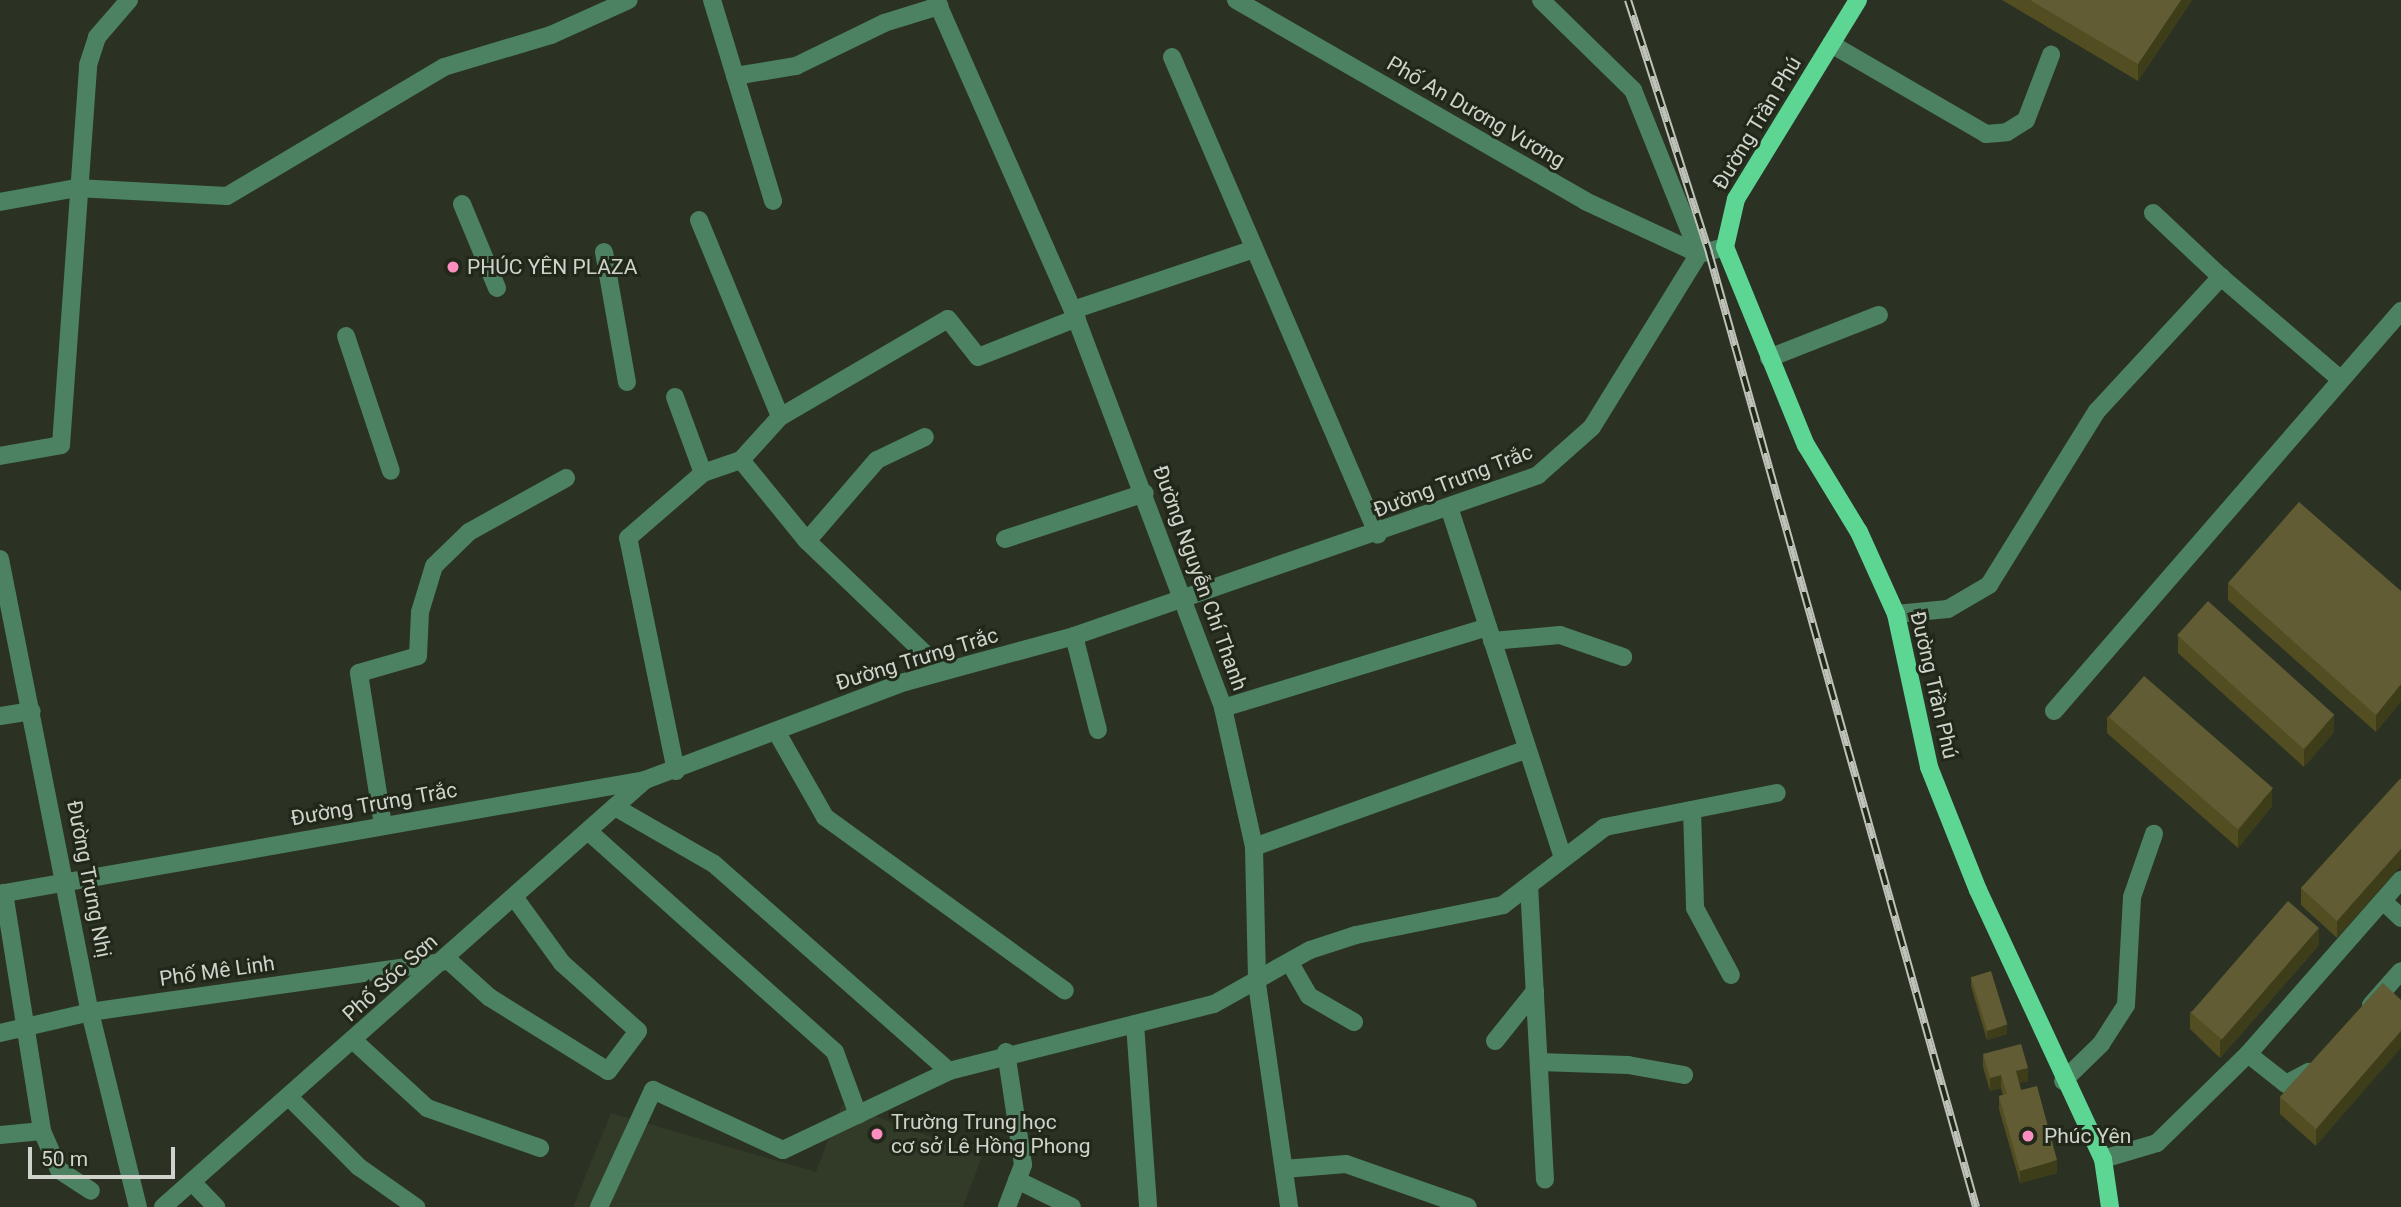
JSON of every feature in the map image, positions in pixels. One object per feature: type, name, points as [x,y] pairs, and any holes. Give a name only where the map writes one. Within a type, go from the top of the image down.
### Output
[{"type":"main road","name":"Đường Trần Phú","points":[[1858,0],[1736,199],[1725,247],[1806,445],[1858,532],[1896,614],[1929,767],[2063,1081],[2104,1159],[2110,1207]]},
{"type":"street","points":[[0,456],[61,445],[76,188],[88,65],[97,37],[129,0]]},
{"type":"street","points":[[0,201],[76,188],[227,196],[444,67],[551,35],[629,0]]},
{"type":"street","points":[[712,0],[773,201]]},
{"type":"street","name":"Phố An Dương Vương","points":[[1236,0],[1585,201],[1699,254]]},
{"type":"street","points":[[1541,0],[1633,90],[1699,254],[1725,247]]},
{"type":"street","points":[[735,76],[796,66],[884,23],[938,3]]},
{"type":"street","name":"Đường Nguyễn Chí Thanh","points":[[938,3],[1075,314],[1186,598],[1223,708],[1254,847],[1257,984],[1289,1207]]},
{"type":"street","points":[[1831,44],[1986,134],[2026,121],[2052,55]]},
{"type":"street","points":[[1172,57],[1378,535]]},
{"type":"street","points":[[462,204],[497,288]]},
{"type":"street","points":[[2153,213],[2221,277],[2340,379]]},
{"type":"street","points":[[699,220],[780,417]]},
{"type":"street","points":[[676,771],[628,538],[703,473],[741,460],[780,417],[948,320],[978,357],[1075,314],[1254,249]]},
{"type":"street","points":[[604,252],[627,382]]},
{"type":"street","name":"Đường Trưng Trắc","points":[[2,894],[645,780],[676,771],[776,731],[943,671],[1073,636],[1378,535],[1538,475],[1565,457],[1592,427],[1699,254]]},
{"type":"street","points":[[1896,614],[1948,609],[1989,585],[2097,411],[2221,277]]},
{"type":"street","points":[[2054,711],[2401,311]]},
{"type":"street","points":[[1769,358],[1880,315]]},
{"type":"street","points":[[346,336],[391,471]]},
{"type":"street","points":[[675,397],[703,473]]},
{"type":"street","points":[[807,541],[877,460],[925,436]]},
{"type":"street","points":[[741,460],[807,541],[943,671]]},
{"type":"street","points":[[383,825],[359,673],[418,656],[420,612],[435,566],[468,532],[566,478]]},
{"type":"street","points":[[1005,539],[1145,493]]},
{"type":"street","points":[[1450,507],[1563,858]]},
{"type":"street","name":"Đường Trưng Nhị","points":[[0,559],[68,882],[89,1012],[138,1207]]},
{"type":"street","points":[[1223,708],[1490,634],[1560,635],[1623,657]]},
{"type":"street","points":[[1073,636],[1098,730]]},
{"type":"street","points":[[0,716],[32,711]]},
{"type":"street","points":[[776,731],[825,817],[1065,991]]},
{"type":"street","points":[[1254,847],[1527,749]]},
{"type":"street","name":"Phố Sóc Sơn","points":[[163,1207],[290,1098],[645,780]]},
{"type":"street","points":[[599,1207],[653,1090],[783,1150],[949,1071],[1006,1052],[1214,1004],[1257,984],[1290,963],[1356,935],[1503,905],[1605,827],[1777,793]]},
{"type":"street","points":[[615,807],[714,863],[949,1071]]},
{"type":"street","points":[[1692,810],[1695,908],[1731,975]]},
{"type":"street","points":[[588,831],[835,1052],[858,1115]]},
{"type":"street","points":[[2063,1081],[2101,1044],[2126,1005],[2132,897],[2154,834]]},
{"type":"street","points":[[2104,1159],[2158,1143],[2248,1054],[2401,880]]},
{"type":"street","points":[[1529,885],[1545,1180]]},
{"type":"street","points":[[2,894],[42,1131],[59,1170],[91,1192]]},
{"type":"street","points":[[445,960],[489,997],[608,1071],[638,1031],[562,962],[514,897]]},
{"type":"street","points":[[2383,901],[2401,918]]},
{"type":"street","name":"Phố Mê Linh","points":[[0,1033],[89,1012],[445,960]]},
{"type":"street","points":[[1290,963],[1309,996],[1354,1022]]},
{"type":"street","points":[[2355,1021],[2401,971]]},
{"type":"street","points":[[1495,1041],[1535,991]]},
{"type":"street","points":[[1135,1024],[1148,1207]]},
{"type":"street","points":[[354,1041],[427,1108],[540,1148]]},
{"type":"street","points":[[1006,1052],[1023,1165],[1007,1207]]},
{"type":"street","points":[[2248,1054],[2286,1084],[2296,1084],[2319,1062]]},
{"type":"street","points":[[1539,1062],[1628,1065],[1685,1075]]},
{"type":"street","points":[[290,1098],[359,1167],[416,1207]]},
{"type":"street","points":[[0,1135],[42,1131]]},
{"type":"street","points":[[1284,1169],[1346,1164],[1468,1207]]},
{"type":"street","points":[[1017,1180],[1072,1207]]},
{"type":"street","points":[[192,1182],[216,1207]]},
{"type":"shaded area","name":"Trường Trung học cơ sở Lê Hồng Phong","points":[[842,1104],[982,1156],[963,1207],[573,1207],[611,1113],[816,1172]]},
{"type":"building","points":[[2030,0],[2181,0],[2138,64]]},
{"type":"building","points":[[2299,502],[2401,591],[2401,684],[2376,715],[2228,583]]},
{"type":"building","points":[[2208,601],[2334,715],[2304,749],[2177,635]]},
{"type":"building","points":[[2144,676],[2273,788],[2238,829],[2109,717]]},
{"type":"building","points":[[2400,779],[2401,849],[2337,921],[2301,888]]},
{"type":"building","points":[[2288,901],[2319,928],[2222,1040],[2191,1013]]},
{"type":"building","points":[[1991,971],[2007,1025],[1987,1031],[1971,977]]},
{"type":"building","points":[[2383,983],[2401,1000],[2401,1031],[2316,1129],[2280,1097]]},
{"type":"building","points":[[2021,1044],[2028,1068],[2016,1071],[2021,1090],[2037,1086],[2057,1160],[2020,1171],[1999,1096],[2007,1094],[2001,1075],[1990,1078],[1983,1054]]},
{"type":"railway","points":[[1628,0],[1709,253],[1976,1207]]},
{"type":"place","name":"PHÚC YÊN PLAZA","points":[[453,267]]},
{"type":"place","name":"Trường Trung học cơ sở Lê Hồng Phong","points":[[877,1134]]},
{"type":"place","name":"Phúc Yên","points":[[2028,1136]]}]
